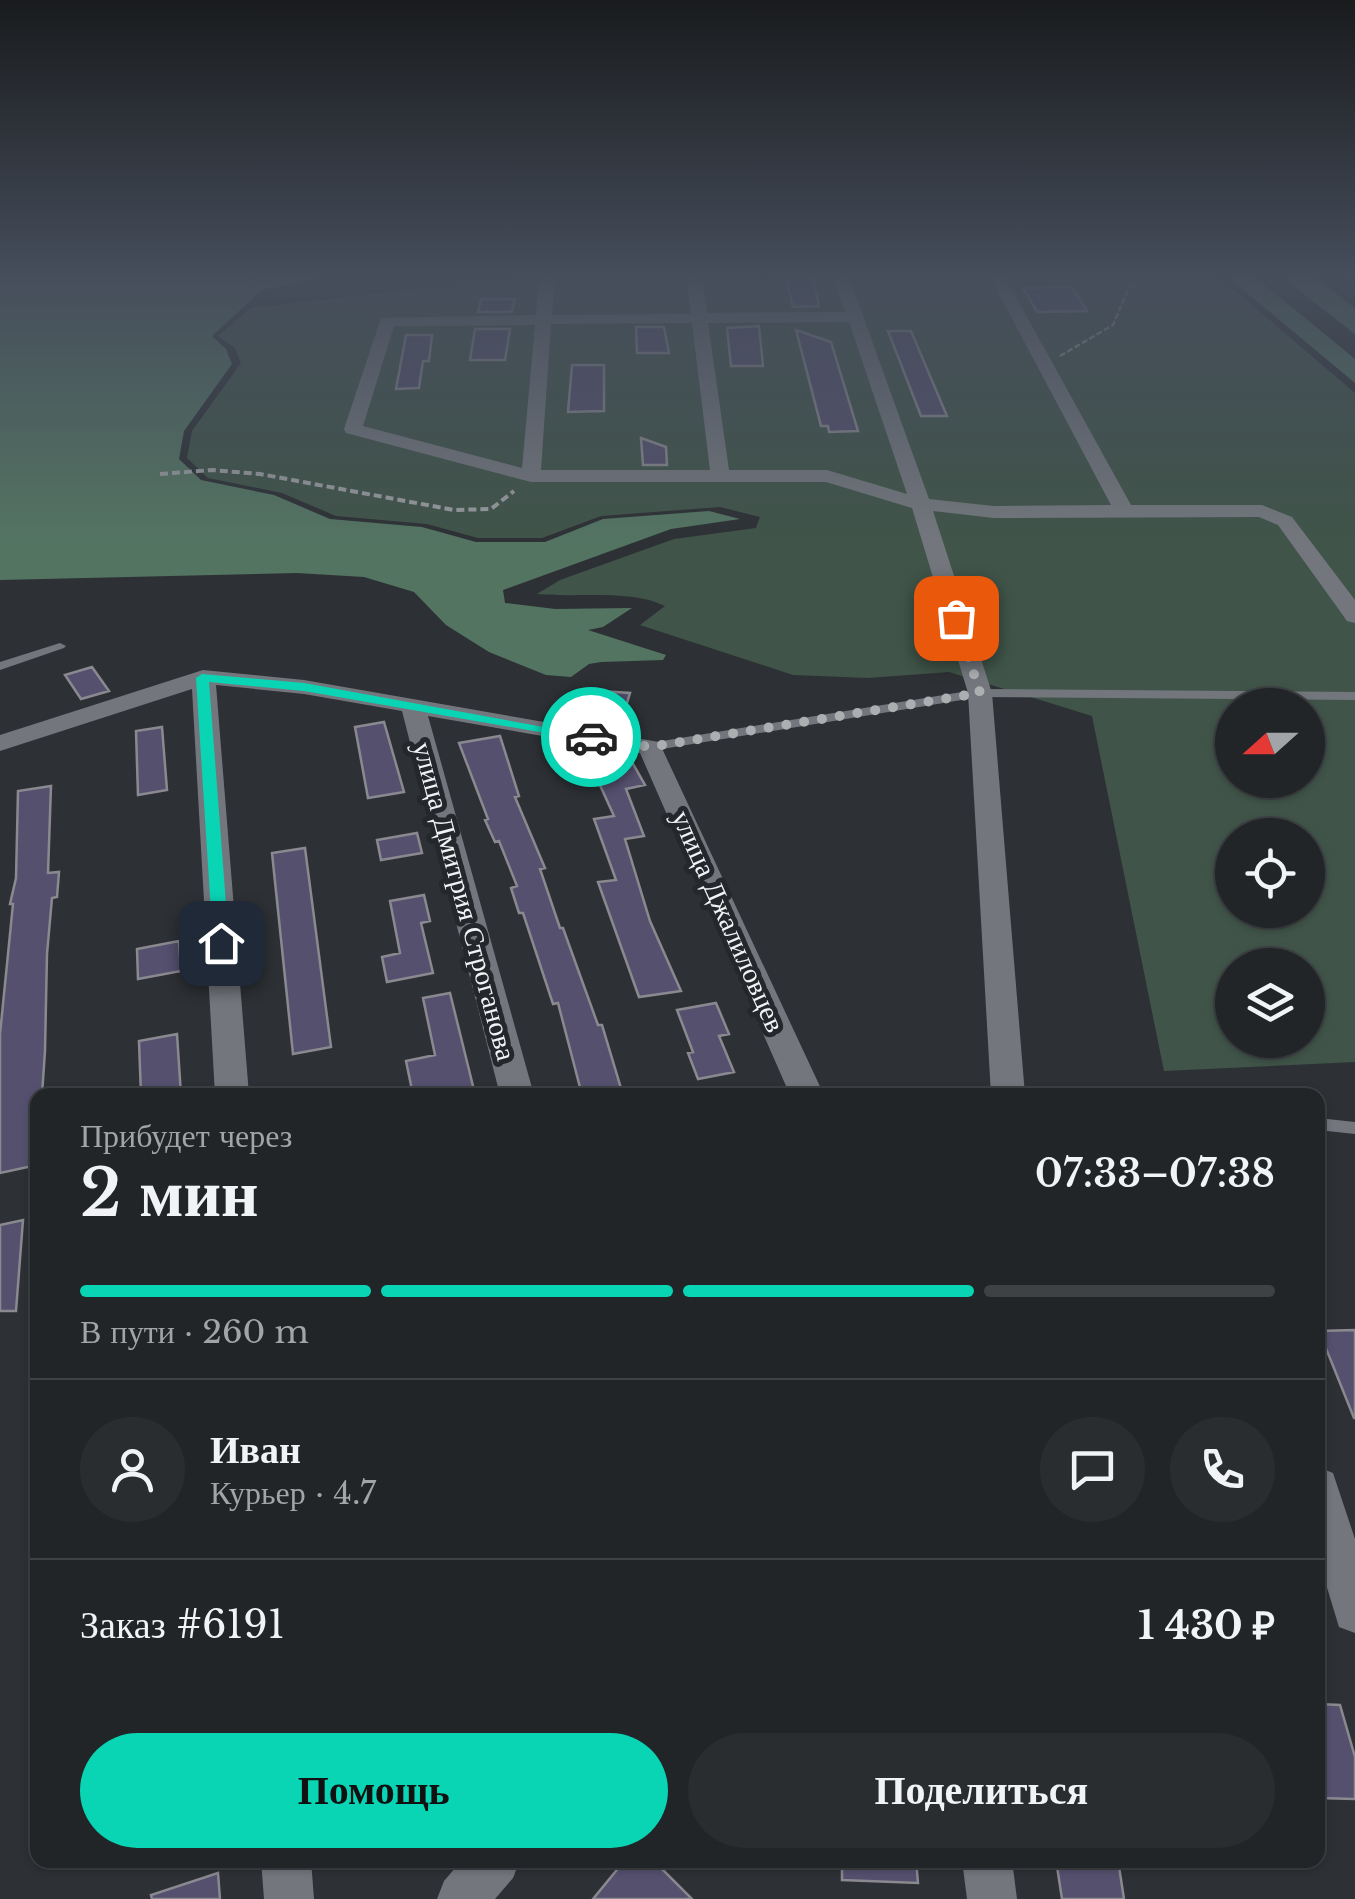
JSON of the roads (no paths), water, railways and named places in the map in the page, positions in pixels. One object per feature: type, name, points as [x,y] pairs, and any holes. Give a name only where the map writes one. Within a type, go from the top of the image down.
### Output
[{"type":"street","points":[[373,366],[353,429],[532,476],[827,476],[921,504],[994,512],[1262,511],[1286,521],[1355,616]]},
{"type":"street","points":[[532,476],[540,366]]},
{"type":"street","points":[[705,366],[720,476]]},
{"type":"street","points":[[872,366],[921,504],[980,693],[1008,1088]]},
{"type":"street","points":[[1045,366],[1123,509]]},
{"type":"street","points":[[202,678],[231,1088]]},
{"type":"street","points":[[0,743],[202,678],[304,687],[650,747]]},
{"type":"street","name":"улица Дмитрия Строганова","points":[[413,708],[515,1088]]},
{"type":"street","name":"улица Джалиловцев","points":[[650,747],[804,1088]]},
{"type":"street","points":[[1325,1510],[1355,1611]]},
{"type":"street","points":[[287,1868],[289,1899]]},
{"type":"street","points":[[462,1899],[488,1868]]},
{"type":"street","points":[[988,1868],[992,1899]]},
{"type":"lane","points":[[0,666],[60,646]]},
{"type":"lane","points":[[650,747],[980,693],[1355,696]]},
{"type":"lane","points":[[1325,1125],[1355,1128]]}]
